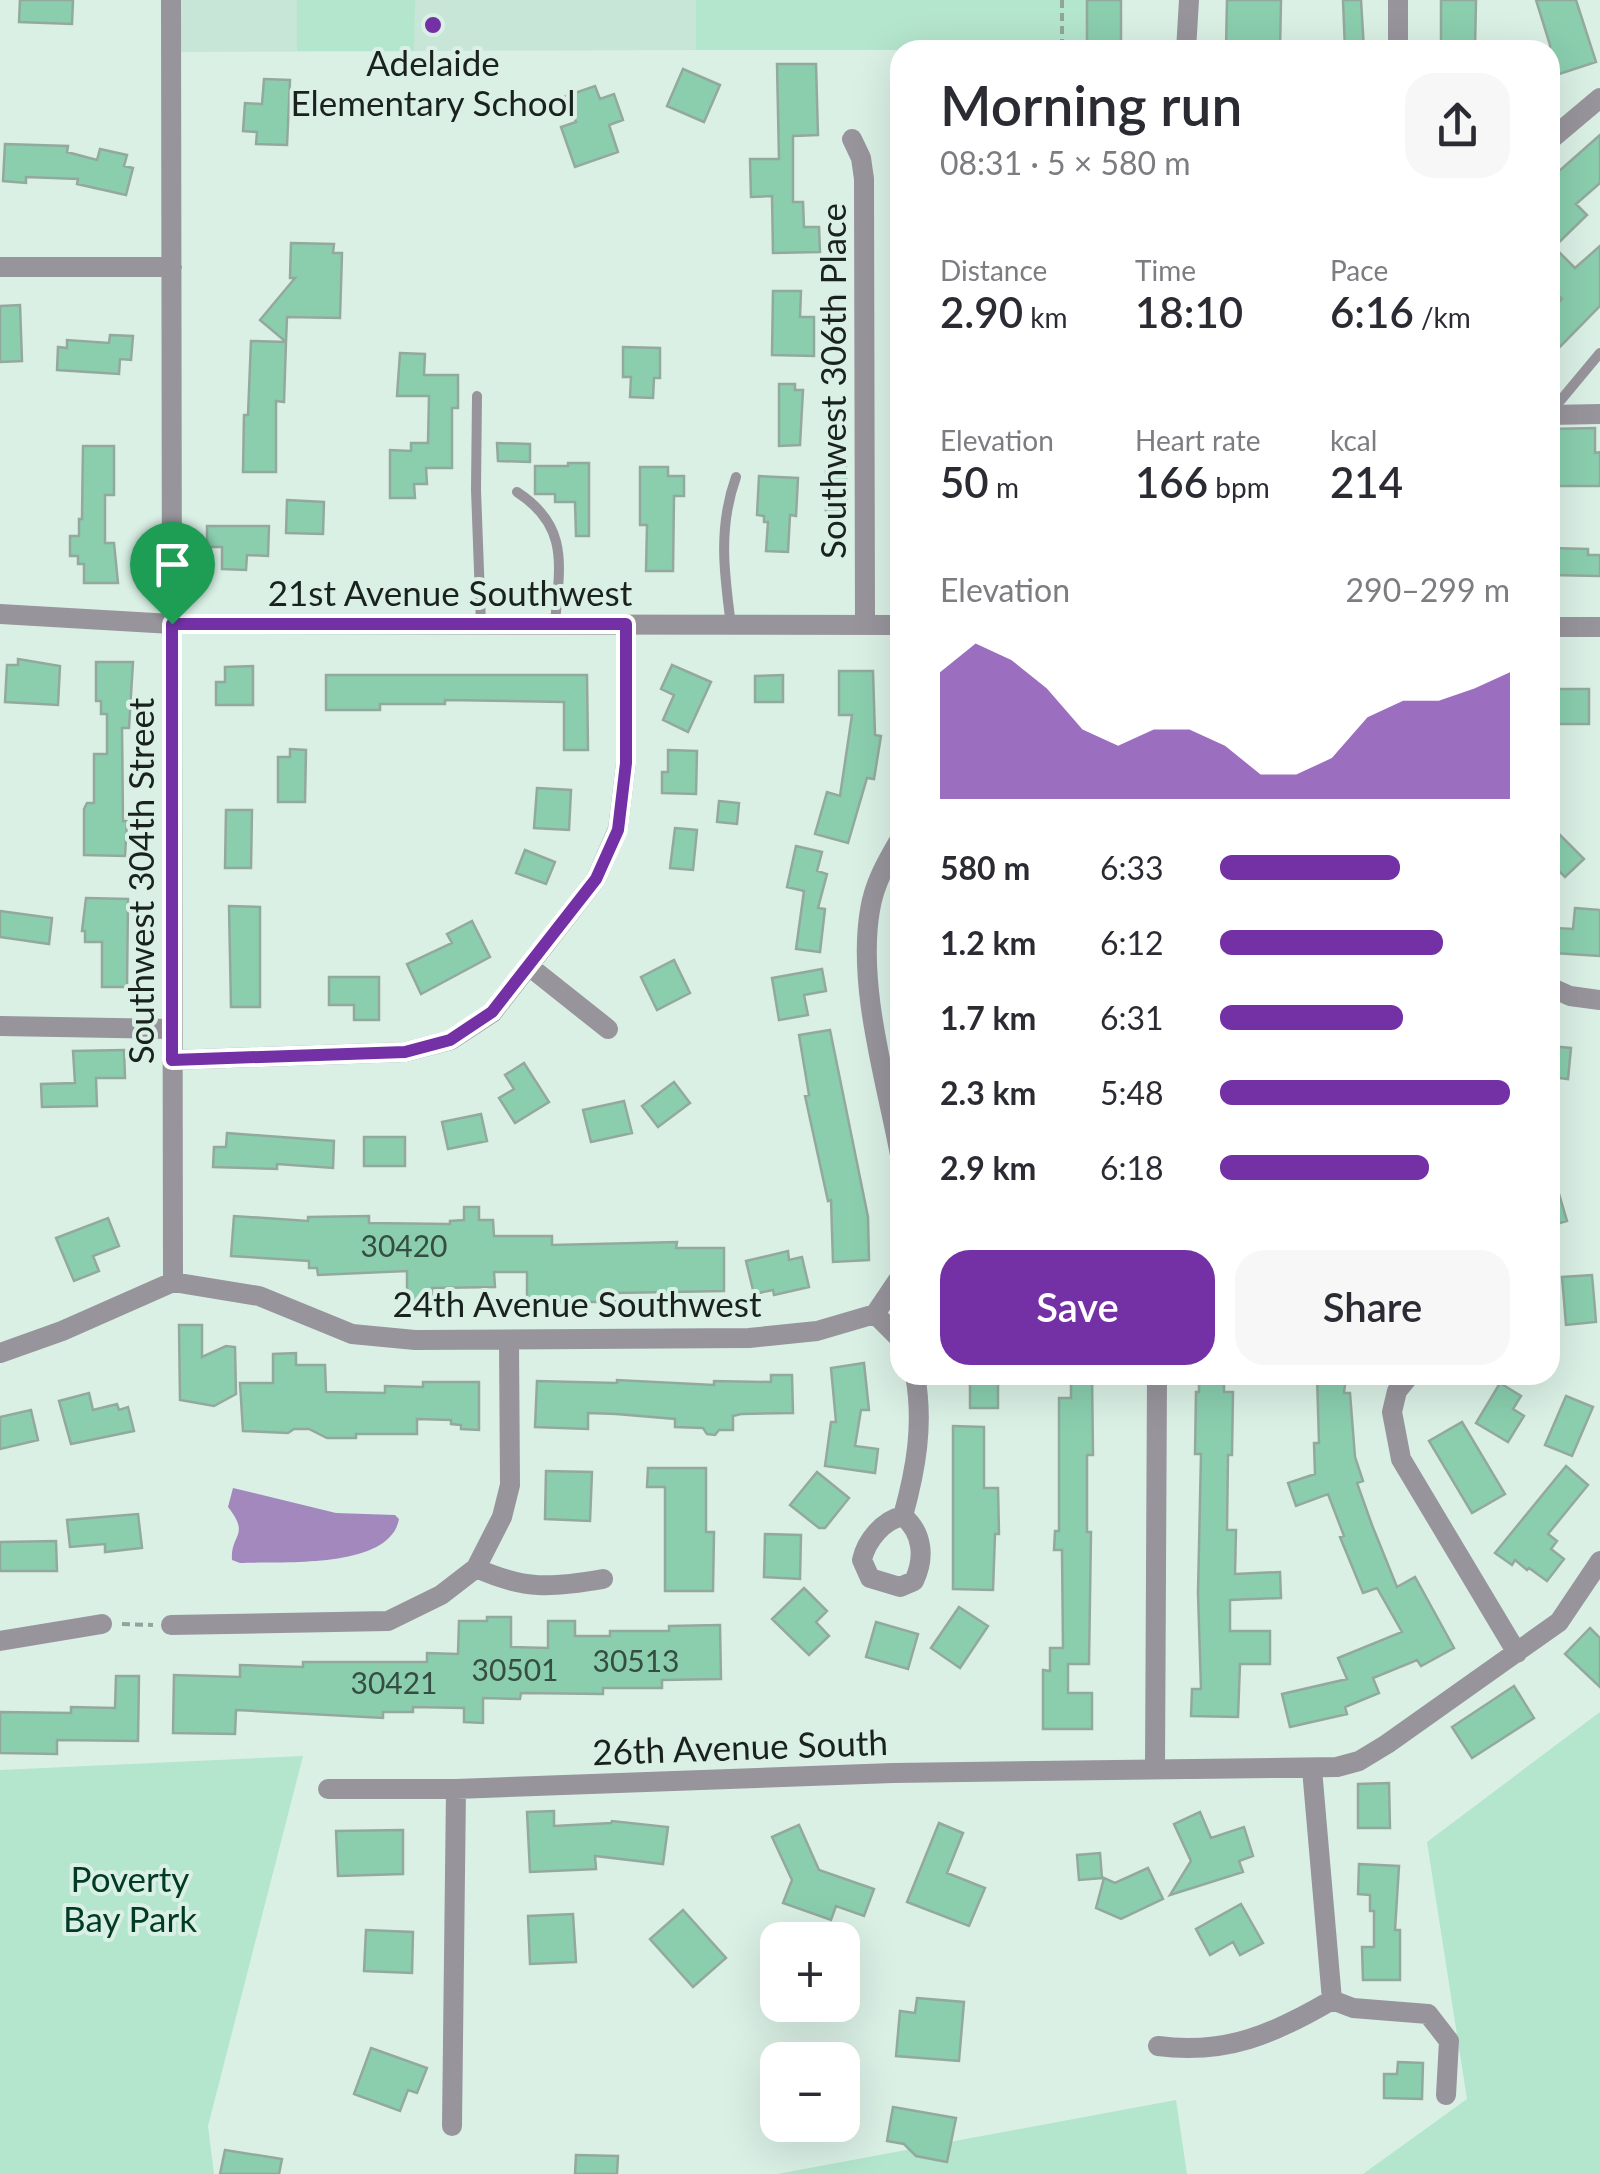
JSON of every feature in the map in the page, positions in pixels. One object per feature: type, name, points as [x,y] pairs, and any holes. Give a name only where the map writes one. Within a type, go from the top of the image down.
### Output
[{"type":"street","name":"Southwest 304th Street","points":[[171,0],[173,1282]]},
{"type":"street","points":[[1187,40],[1189,0]]},
{"type":"street","points":[[1398,0],[1398,40]]},
{"type":"street","points":[[1560,132],[1600,98]]},
{"type":"street","name":"Southwest 306th Place","points":[[852,138],[864,178],[865,625]]},
{"type":"street","points":[[0,267],[172,266]]},
{"type":"street","points":[[1560,414],[1600,414]]},
{"type":"street","name":"21st Avenue Southwest","points":[[0,614],[172,624],[890,625]]},
{"type":"street","points":[[172,1060],[384,1054],[426,1048],[460,1036],[492,1012],[596,879],[618,830],[626,763],[626,624]]},
{"type":"street","points":[[1560,627],[1600,626]]},
{"type":"street","points":[[890,858],[876,885],[870,910],[867,960],[890,1103]]},
{"type":"street","points":[[530,967],[608,1029]]},
{"type":"street","points":[[1560,992],[1600,1000]]},
{"type":"street","points":[[0,1026],[172,1029]]},
{"type":"street","points":[[0,1353],[62,1331],[173,1282]]},
{"type":"street","name":"24th Avenue Southwest","points":[[173,1282],[260,1296],[336,1330],[368,1337],[509,1342],[749,1338],[817,1331],[875,1314]]},
{"type":"street","points":[[890,1292],[875,1314],[890,1329]]},
{"type":"street","points":[[170,1625],[388,1621],[441,1595],[476,1568],[502,1517],[510,1486],[509,1342]]},
{"type":"street","points":[[903,1516],[918,1452],[916,1385]]},
{"type":"street","points":[[1155,1768],[1158,1385]]},
{"type":"street","points":[[1402,1385],[1392,1412],[1402,1458],[1517,1654]]},
{"type":"street","name":"26th Avenue South","points":[[328,1789],[456,1789],[893,1773],[1337,1767],[1359,1761],[1559,1622],[1600,1561]]},
{"type":"street","points":[[476,1568],[520,1586],[565,1586],[604,1579]]},
{"type":"street","points":[[0,1641],[102,1624]]},
{"type":"street","points":[[1312,1768],[1332,2000]]},
{"type":"street","points":[[452,2126],[456,1789]]},
{"type":"street","points":[[1158,2046],[1192,2050],[1248,2041],[1288,2026],[1332,2000]]},
{"type":"street","points":[[1332,2000],[1353,2008],[1428,2014],[1449,2041],[1446,2095]]},
{"type":"lane","points":[[1560,402],[1600,353]]},
{"type":"lane","points":[[477,396],[481,624]]},
{"type":"lane","points":[[731,624],[722,546],[728,499],[736,477]]},
{"type":"lane","points":[[517,492],[539,506],[558,540],[555,624]]},
{"type":"path","points":[[1062,0],[1062,40]]},
{"type":"path","points":[[102,1624],[170,1625]]},
{"type":"shaded area","name":"Adelaide Elementary School","points":[[171,0],[696,0],[696,50],[171,52]]},
{"type":"shaded area","points":[[233,1488],[336,1513],[395,1515],[399,1519],[391,1535],[376,1547],[355,1555],[306,1562],[240,1563],[232,1560],[239,1530],[228,1507]]},
{"type":"green space","points":[[297,0],[415,0],[414,51],[297,51]]},
{"type":"green space","points":[[696,0],[1086,0],[1086,40],[890,40],[890,50],[696,50]]},
{"type":"green space","points":[[1600,1712],[1600,2174],[1363,2174],[1467,2099],[1427,1842]]},
{"type":"green space","name":"Poverty Bay Park","points":[[303,1756],[208,2126],[214,2174],[0,2174],[0,1770]]},
{"type":"green space","points":[[1176,2100],[1187,2174],[777,2174]]},
{"type":"building","points":[[20,0],[73,0],[72,24],[19,22]]},
{"type":"building","points":[[1087,0],[1121,0],[1121,40],[1087,40]]},
{"type":"building","points":[[1227,0],[1281,0],[1280,40],[1226,40]]},
{"type":"building","points":[[1343,0],[1361,0],[1363,40],[1345,40]]},
{"type":"building","points":[[1441,0],[1476,0],[1475,40],[1441,40]]},
{"type":"building","points":[[1536,0],[1576,0],[1596,62],[1560,74],[1560,40],[1548,40]]},
{"type":"building","points":[[777,64],[816,64],[818,135],[793,136],[793,202],[803,202],[804,227],[819,227],[820,252],[773,253],[772,196],[751,197],[750,159],[779,159]]},
{"type":"building","points":[[683,69],[720,85],[704,122],[667,106]]},
{"type":"building","points":[[264,79],[290,80],[287,145],[256,144],[257,132],[243,131],[245,103],[262,104]]},
{"type":"building","points":[[595,86],[600,99],[614,94],[623,120],[609,125],[618,152],[575,167],[561,127],[576,122],[566,96]]},
{"type":"building","points":[[1600,135],[1600,183],[1576,204],[1587,215],[1560,241],[1560,170]]},
{"type":"building","points":[[5,144],[68,146],[67,152],[97,160],[100,149],[127,155],[124,166],[133,168],[126,195],[77,184],[78,179],[26,177],[26,183],[3,181]]},
{"type":"building","points":[[291,243],[334,244],[333,253],[342,253],[340,318],[287,317],[286,342],[260,320],[295,278],[290,278]]},
{"type":"building","points":[[1600,246],[1600,306],[1560,347],[1560,253],[1575,268]]},
{"type":"building","points":[[773,291],[801,291],[800,317],[814,317],[814,356],[772,355]]},
{"type":"building","points":[[20,305],[22,361],[0,362],[0,306]]},
{"type":"building","points":[[110,335],[133,336],[131,360],[120,359],[119,374],[57,370],[58,347],[67,348],[67,340],[109,343]]},
{"type":"building","points":[[251,341],[286,342],[284,402],[276,401],[276,472],[243,472]]},
{"type":"building","points":[[623,347],[660,348],[660,378],[654,378],[653,398],[630,397],[631,377],[623,377]]},
{"type":"building","points":[[400,353],[425,354],[424,375],[458,375],[458,408],[452,408],[452,468],[426,468],[427,484],[414,484],[415,498],[390,498],[390,450],[411,451],[411,443],[428,443],[429,396],[397,396]]},
{"type":"building","points":[[779,384],[795,384],[795,390],[803,390],[800,445],[779,446]]},
{"type":"building","points":[[1595,428],[1600,486],[1560,486],[1560,429]]},
{"type":"building","points":[[497,443],[530,444],[530,462],[498,461]]},
{"type":"building","points":[[83,446],[114,446],[114,495],[105,495],[105,543],[114,543],[118,583],[84,583],[84,564],[78,564],[78,556],[70,556],[70,536],[79,536],[82,519]]},
{"type":"building","points":[[589,463],[589,536],[576,536],[575,502],[555,502],[555,494],[535,494],[535,466]]},
{"type":"building","points":[[640,467],[668,467],[668,476],[684,476],[684,496],[674,496],[673,571],[646,571],[647,525],[640,525]]},
{"type":"building","points":[[826,467],[846,467],[847,511],[826,511]]},
{"type":"building","points":[[759,476],[798,478],[796,516],[790,515],[788,552],[766,551],[768,522],[757,515]]},
{"type":"building","points":[[287,500],[324,502],[323,534],[286,533]]},
{"type":"building","points":[[207,526],[269,526],[268,556],[247,555],[246,570],[222,569],[222,547],[207,547]]},
{"type":"building","points":[[1560,548],[1588,549],[1588,555],[1600,555],[1600,576],[1560,575]]},
{"type":"building","points":[[18,659],[60,666],[58,705],[5,702],[7,665],[18,665]]},
{"type":"building","points":[[96,662],[133,662],[129,728],[122,728],[125,856],[84,855],[84,809],[87,803],[94,803],[94,754],[107,754],[107,714],[101,714],[101,701],[96,701]]},
{"type":"building","points":[[672,665],[711,682],[688,732],[663,720],[674,695],[661,689]]},
{"type":"building","points":[[253,666],[253,705],[216,705],[216,682],[225,682],[225,667]]},
{"type":"building","points":[[839,671],[873,671],[875,735],[881,736],[874,779],[867,778],[848,843],[815,834],[827,792],[840,796],[852,715],[839,715]]},
{"type":"building","points":[[326,675],[587,675],[588,750],[564,750],[564,702],[445,700],[445,704],[380,704],[380,710],[326,710]]},
{"type":"building","points":[[783,675],[783,702],[755,702],[755,676]]},
{"type":"building","points":[[1560,689],[1589,689],[1589,724],[1560,724]]},
{"type":"building","points":[[290,749],[306,750],[305,802],[278,802],[278,757],[290,757]]},
{"type":"building","points":[[668,750],[697,751],[696,794],[662,793],[662,772],[668,772]]},
{"type":"building","points":[[537,788],[571,790],[569,830],[534,828]]},
{"type":"building","points":[[719,801],[739,803],[737,824],[717,822]]},
{"type":"building","points":[[226,810],[252,810],[251,868],[225,868]]},
{"type":"building","points":[[675,828],[697,830],[693,870],[670,868]]},
{"type":"building","points":[[1560,835],[1584,859],[1565,877],[1560,872]]},
{"type":"building","points":[[796,846],[822,852],[817,871],[827,874],[818,908],[825,909],[820,952],[796,949],[804,891],[787,887]]},
{"type":"building","points":[[525,850],[555,862],[546,884],[516,873]]},
{"type":"building","points":[[86,898],[128,899],[127,987],[102,987],[102,942],[85,942],[82,931]]},
{"type":"building","points":[[229,906],[260,907],[260,1007],[231,1007]]},
{"type":"building","points":[[1575,908],[1600,910],[1600,956],[1560,953],[1560,928],[1573,929]]},
{"type":"building","points":[[0,911],[52,918],[49,944],[0,937]]},
{"type":"building","points":[[472,921],[490,957],[421,994],[407,964],[452,943],[447,934]]},
{"type":"building","points":[[674,960],[690,993],[657,1010],[641,977]]},
{"type":"building","points":[[822,969],[826,991],[804,995],[808,1015],[779,1020],[772,978]]},
{"type":"building","points":[[329,977],[379,977],[379,1020],[354,1020],[354,1005],[329,1005]]},
{"type":"building","points":[[830,1030],[868,1217],[869,1260],[833,1262],[831,1200],[828,1201],[805,1096],[809,1095],[799,1035]]},
{"type":"building","points":[[1560,1047],[1571,1048],[1568,1079],[1560,1078]]},
{"type":"building","points":[[124,1050],[125,1078],[96,1078],[97,1106],[42,1107],[41,1084],[75,1083],[73,1051]]},
{"type":"building","points":[[524,1063],[549,1102],[515,1123],[499,1098],[514,1089],[505,1075]]},
{"type":"building","points":[[674,1082],[690,1103],[658,1127],[642,1106]]},
{"type":"building","points":[[624,1101],[632,1133],[591,1142],[583,1110]]},
{"type":"building","points":[[481,1114],[487,1141],[448,1149],[442,1122]]},
{"type":"building","points":[[227,1133],[334,1141],[333,1168],[277,1164],[277,1169],[213,1167],[214,1147],[226,1147]]},
{"type":"building","points":[[364,1137],[405,1137],[405,1166],[364,1166]]},
{"type":"building","points":[[1560,1197],[1567,1221],[1560,1223]]},
{"type":"building","points":[[464,1207],[479,1207],[479,1220],[493,1220],[494,1236],[552,1236],[552,1245],[677,1242],[676,1248],[724,1248],[724,1291],[615,1293],[615,1302],[527,1302],[527,1272],[494,1272],[495,1287],[432,1288],[432,1301],[407,1301],[407,1271],[318,1275],[317,1268],[309,1268],[309,1261],[231,1256],[234,1216],[308,1221],[308,1217],[369,1216],[369,1223],[450,1224],[464,1220]]},
{"type":"building","points":[[108,1218],[119,1246],[93,1256],[99,1271],[74,1281],[56,1238]]},
{"type":"building","points":[[788,1251],[789,1260],[802,1257],[809,1287],[774,1295],[773,1290],[754,1294],[746,1261]]},
{"type":"building","points":[[1592,1275],[1596,1322],[1566,1325],[1562,1277]]},
{"type":"building","points":[[179,1325],[202,1325],[202,1357],[226,1346],[235,1347],[236,1394],[214,1406],[180,1400]]},
{"type":"building","points":[[296,1353],[296,1365],[325,1365],[326,1392],[385,1393],[385,1386],[479,1382],[479,1430],[461,1429],[451,1420],[417,1419],[417,1434],[327,1438],[309,1429],[288,1433],[243,1431],[240,1383],[273,1383],[273,1354]]},
{"type":"building","points":[[864,1363],[869,1410],[861,1410],[855,1446],[878,1449],[875,1473],[825,1466],[831,1422],[836,1422],[831,1368]]},
{"type":"building","points":[[771,1375],[792,1375],[793,1413],[733,1416],[733,1430],[719,1430],[715,1435],[707,1434],[703,1428],[675,1427],[675,1419],[616,1414],[588,1413],[588,1429],[535,1427],[537,1381],[714,1385],[714,1381],[771,1382]]},
{"type":"building","points":[[970,1385],[998,1385],[998,1408],[970,1408]]},
{"type":"building","points":[[1071,1385],[1092,1385],[1093,1455],[1087,1455],[1087,1532],[1091,1532],[1089,1664],[1068,1664],[1068,1693],[1092,1693],[1092,1729],[1043,1729],[1043,1670],[1050,1671],[1050,1648],[1063,1648],[1062,1550],[1054,1550],[1055,1531],[1059,1531],[1059,1398],[1071,1398]]},
{"type":"building","points":[[1199,1385],[1224,1385],[1224,1392],[1233,1392],[1227,1530],[1236,1530],[1235,1574],[1280,1572],[1281,1598],[1230,1600],[1230,1631],[1270,1631],[1270,1664],[1240,1664],[1238,1717],[1191,1716],[1192,1689],[1201,1689],[1201,1454],[1195,1454]]},
{"type":"building","points":[[1317,1385],[1345,1385],[1344,1393],[1350,1393],[1355,1457],[1363,1481],[1357,1483],[1397,1587],[1415,1577],[1454,1648],[1421,1666],[1417,1660],[1373,1678],[1379,1693],[1345,1707],[1347,1714],[1290,1727],[1282,1694],[1347,1679],[1338,1658],[1402,1632],[1377,1588],[1363,1593],[1340,1537],[1344,1536],[1328,1494],[1296,1506],[1288,1483],[1315,1474],[1314,1443],[1319,1443]]},
{"type":"building","points":[[1499,1385],[1521,1396],[1513,1409],[1524,1416],[1508,1442],[1476,1423]]},
{"type":"building","points":[[89,1393],[93,1410],[117,1404],[119,1410],[128,1407],[134,1431],[71,1444],[59,1401]]},
{"type":"building","points":[[1566,1396],[1593,1407],[1572,1456],[1545,1445]]},
{"type":"building","points":[[31,1410],[38,1440],[0,1449],[0,1417]]},
{"type":"building","points":[[1462,1422],[1505,1494],[1472,1513],[1429,1441]]},
{"type":"building","points":[[953,1426],[984,1427],[984,1488],[998,1488],[999,1534],[995,1534],[993,1590],[953,1589]]},
{"type":"building","points":[[1566,1466],[1588,1485],[1548,1534],[1557,1541],[1551,1549],[1564,1559],[1547,1581],[1515,1560],[1512,1565],[1495,1553]]},
{"type":"building","points":[[648,1468],[706,1468],[706,1532],[714,1532],[713,1591],[665,1591],[665,1487],[647,1487]]},
{"type":"building","points":[[546,1471],[592,1472],[590,1521],[545,1519]]},
{"type":"building","points":[[817,1472],[849,1498],[825,1528],[819,1528],[790,1505]]},
{"type":"building","points":[[138,1514],[142,1548],[105,1552],[105,1544],[70,1547],[67,1520]]},
{"type":"building","points":[[765,1534],[801,1535],[800,1579],[764,1577]]},
{"type":"building","points":[[56,1541],[57,1571],[0,1571],[0,1542]]},
{"type":"building","points":[[804,1588],[827,1611],[816,1622],[829,1636],[809,1655],[772,1619]]},
{"type":"building","points":[[959,1607],[988,1626],[960,1668],[931,1648]]},
{"type":"building","points":[[487,1617],[511,1617],[511,1647],[548,1648],[548,1621],[575,1621],[575,1636],[720,1625],[721,1679],[662,1680],[662,1688],[603,1688],[603,1694],[521,1693],[520,1699],[483,1698],[483,1723],[464,1722],[464,1708],[413,1707],[413,1712],[383,1712],[383,1718],[236,1710],[235,1734],[173,1733],[174,1675],[240,1677],[240,1665],[303,1667],[303,1662],[427,1662],[427,1653],[458,1654],[459,1621],[487,1621]]},
{"type":"building","points":[[876,1622],[918,1634],[908,1669],[866,1657]]},
{"type":"building","points":[[1590,1628],[1600,1638],[1600,1687],[1565,1654]]},
{"type":"building","points":[[116,1676],[139,1676],[138,1741],[57,1740],[57,1754],[0,1753],[0,1712],[71,1713],[71,1707],[115,1708]]},
{"type":"building","points":[[1514,1686],[1534,1718],[1472,1758],[1452,1727]]},
{"type":"building","points":[[1389,1783],[1390,1828],[1358,1828],[1358,1784]]},
{"type":"building","points":[[554,1811],[554,1826],[612,1821],[668,1827],[663,1864],[595,1856],[596,1869],[530,1872],[527,1812]]},
{"type":"building","points":[[1200,1812],[1211,1838],[1244,1827],[1253,1856],[1239,1861],[1243,1872],[1170,1895],[1191,1861],[1174,1824]]},
{"type":"building","points":[[939,1823],[963,1833],[947,1873],[985,1888],[969,1926],[907,1902]]},
{"type":"building","points":[[799,1825],[819,1870],[874,1889],[864,1916],[836,1906],[831,1920],[783,1903],[792,1880],[772,1837]]},
{"type":"building","points":[[403,1830],[403,1874],[338,1876],[336,1831]]},
{"type":"building","points":[[1100,1853],[1102,1878],[1079,1880],[1077,1855]]},
{"type":"building","points":[[1359,1864],[1399,1866],[1395,1930],[1400,1930],[1400,1980],[1363,1980],[1362,1947],[1374,1947],[1374,1911],[1370,1911],[1370,1895],[1358,1894]]},
{"type":"building","points":[[1148,1868],[1163,1899],[1121,1919],[1096,1908],[1104,1878],[1115,1883]]},
{"type":"building","points":[[1241,1904],[1263,1943],[1240,1955],[1233,1942],[1210,1955],[1196,1929]]},
{"type":"building","points":[[683,1910],[726,1958],[693,1987],[650,1939]]},
{"type":"building","points":[[573,1914],[576,1962],[530,1964],[528,1916]]},
{"type":"building","points":[[366,1930],[413,1932],[412,1973],[364,1971]]},
{"type":"building","points":[[917,1998],[964,2002],[959,2061],[896,2056],[900,2011],[915,2013]]},
{"type":"building","points":[[371,2048],[427,2068],[417,2093],[408,2090],[400,2111],[354,2094]]},
{"type":"building","points":[[1398,2062],[1423,2063],[1422,2099],[1384,2098],[1384,2074],[1397,2074]]},
{"type":"building","points":[[893,2107],[956,2118],[947,2162],[916,2156],[904,2144],[887,2141]]},
{"type":"building","points":[[225,2150],[282,2159],[279,2174],[220,2174]]},
{"type":"building","points":[[576,2155],[618,2156],[617,2174],[575,2174]]},
{"type":"place","name":"Adelaide Elementary School","points":[[433,25]]},
{"type":"route","points":[[172,624],[626,624],[626,763],[618,830],[596,879],[492,1012],[460,1036],[405,1052],[172,1060],[172,624]]}]
